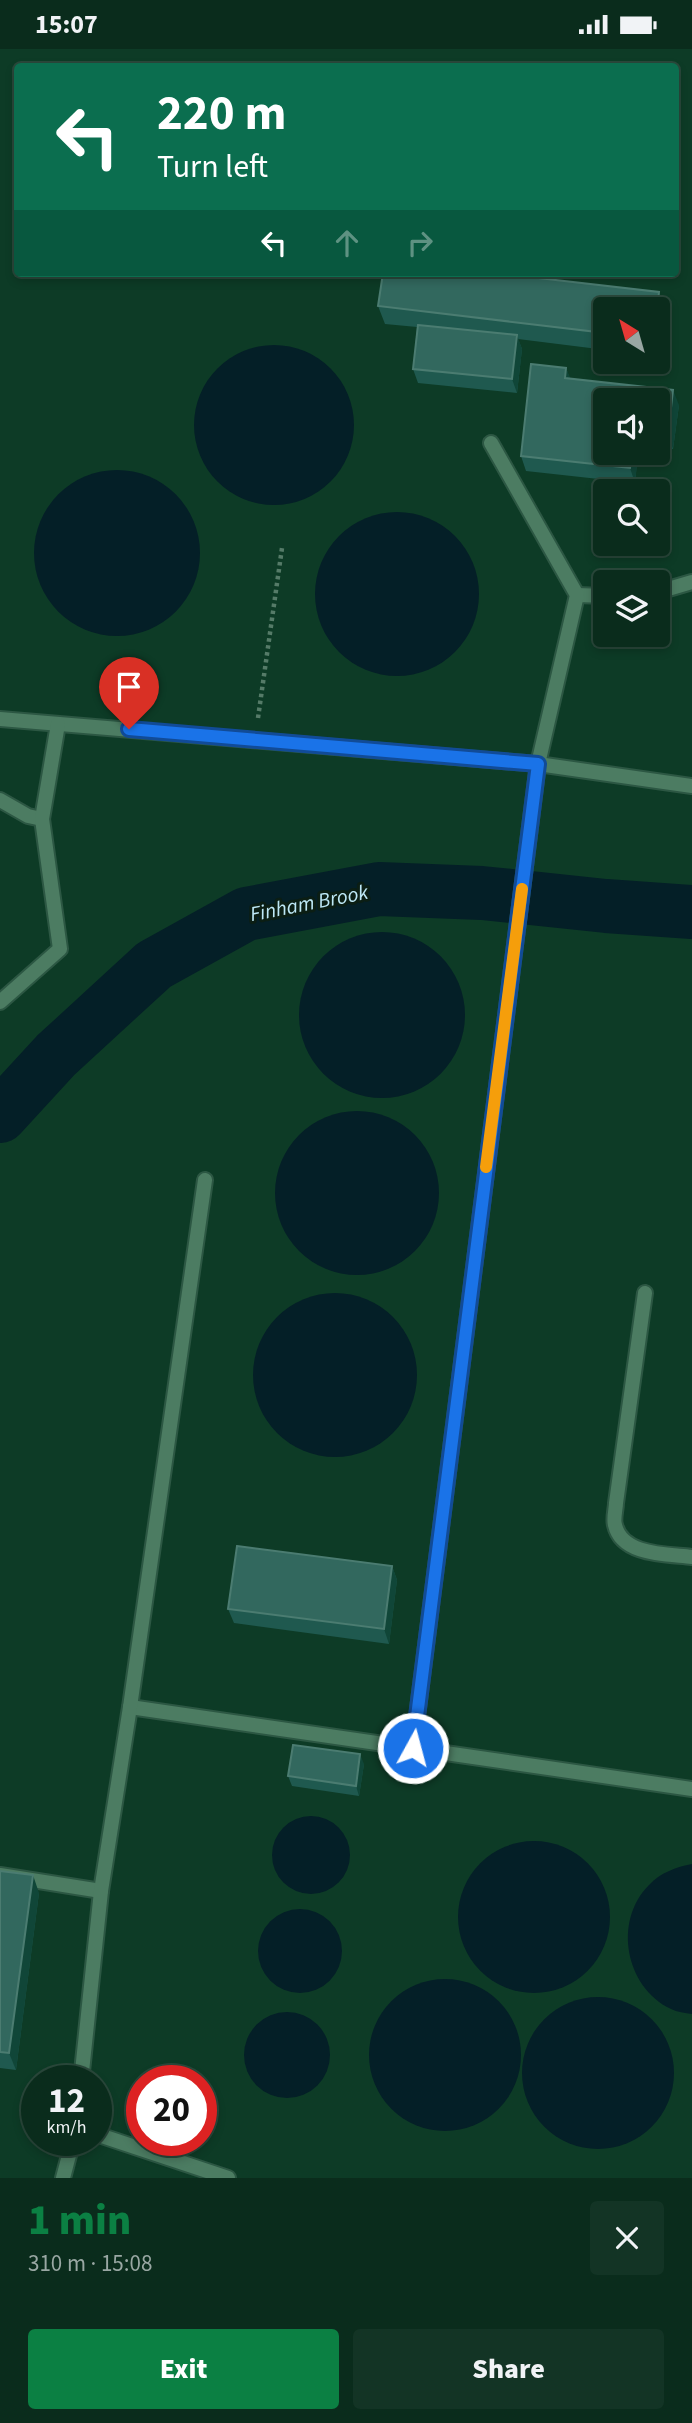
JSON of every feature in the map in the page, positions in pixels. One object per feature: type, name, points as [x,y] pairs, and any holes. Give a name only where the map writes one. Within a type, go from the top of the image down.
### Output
[{"type":"lane","points":[[413,1748],[538,764],[576,595],[491,443]]},
{"type":"lane","points":[[670,588],[692,582]]},
{"type":"lane","points":[[576,595],[593,596]]},
{"type":"lane","points":[[0,719],[538,764],[692,786]]},
{"type":"lane","points":[[0,1002],[60,949],[42,819],[58,724]]},
{"type":"lane","points":[[0,800],[28,816],[42,819]]},
{"type":"lane","points":[[83,2065],[101,1891],[205,1180]]},
{"type":"lane","points":[[645,1293],[615,1525],[622,1538],[635,1549],[692,1557]]},
{"type":"lane","points":[[130,1707],[692,1789]]},
{"type":"lane","points":[[0,1875],[101,1891]]},
{"type":"lane","points":[[112,2139],[228,2178]]},
{"type":"lane","points":[[63,2178],[69,2156]]},
{"type":"path","points":[[255,740],[282,548]]},
{"type":"water","points":[[274,345],[305,351],[330,369],[348,394],[354,425],[348,456],[330,481],[305,499],[274,505],[243,499],[218,481],[200,456],[194,425],[200,394],[218,369],[243,351]]},
{"type":"water","points":[[117,470],[149,477],[176,494],[193,521],[200,553],[193,585],[176,612],[149,629],[117,636],[85,629],[58,612],[41,585],[34,553],[41,521],[58,494],[85,477]]},
{"type":"water","points":[[397,512],[428,518],[455,536],[473,563],[479,594],[473,625],[455,652],[428,670],[397,676],[366,670],[339,652],[321,625],[315,594],[321,563],[339,536],[366,518]]},
{"type":"water","points":[[382,932],[414,939],[428,946],[440,957],[451,969],[458,983],[465,1015],[458,1047],[451,1061],[440,1073],[428,1084],[414,1091],[382,1098],[350,1091],[336,1084],[324,1073],[313,1061],[306,1047],[299,1015],[306,983],[313,969],[324,957],[336,946],[350,939]]},
{"type":"water","points":[[357,1111],[388,1117],[415,1135],[433,1162],[439,1193],[433,1224],[415,1251],[388,1269],[357,1275],[326,1269],[299,1251],[281,1224],[275,1193],[281,1162],[299,1135],[326,1117]]},
{"type":"water","points":[[335,1293],[366,1300],[393,1317],[410,1344],[417,1375],[410,1406],[393,1433],[366,1450],[335,1457],[304,1450],[277,1433],[260,1406],[253,1375],[260,1344],[277,1317],[304,1300]]},
{"type":"water","points":[[303,1816],[319,1816],[333,1822],[344,1833],[350,1847],[350,1863],[344,1877],[333,1888],[319,1894],[303,1894],[289,1888],[278,1877],[272,1863],[272,1847],[278,1833],[289,1822]]},
{"type":"water","points":[[534,1841],[563,1847],[588,1863],[604,1888],[610,1917],[604,1946],[588,1971],[563,1987],[534,1993],[505,1987],[480,1971],[464,1946],[458,1917],[464,1888],[480,1863],[505,1847]]},
{"type":"water","points":[[692,1864],[692,2014],[671,2009],[655,1999],[643,1985],[634,1970],[628,1934],[631,1916],[649,1885],[669,1871]]},
{"type":"water","points":[[300,1909],[316,1912],[330,1921],[339,1935],[342,1951],[339,1967],[330,1981],[316,1990],[300,1993],[284,1990],[270,1981],[261,1967],[258,1951],[261,1935],[270,1921],[284,1912]]},
{"type":"water","points":[[445,1979],[474,1984],[499,2001],[516,2026],[521,2055],[516,2084],[499,2109],[474,2126],[445,2131],[416,2126],[391,2109],[374,2084],[369,2055],[374,2026],[391,2001],[416,1984]]},
{"type":"water","points":[[598,1997],[627,2002],[652,2019],[669,2044],[674,2073],[669,2102],[652,2127],[627,2144],[598,2149],[569,2144],[544,2127],[527,2102],[522,2073],[527,2044],[544,2019],[569,2002]]},
{"type":"water","points":[[287,2012],[311,2019],[323,2031],[330,2055],[323,2079],[311,2091],[287,2098],[263,2091],[251,2079],[244,2055],[251,2031],[263,2019]]},
{"type":"building","points":[[382,277],[529,277],[659,292],[658,297],[593,297],[593,331],[378,306]]},
{"type":"building","points":[[418,325],[517,335],[512,379],[413,369]]},
{"type":"building","points":[[531,364],[566,368],[565,378],[655,388],[593,388],[593,464],[521,456]]},
{"type":"building","points":[[670,390],[673,390],[670,417]]},
{"type":"building","points":[[603,465],[630,465],[630,468]]},
{"type":"building","points":[[237,1546],[392,1566],[384,1629],[228,1609]]},
{"type":"building","points":[[293,1745],[360,1754],[356,1786],[288,1776]]},
{"type":"building","points":[[0,1871],[33,1875],[9,2053],[0,2052]]},
{"type":"waterway","name":"Finham Brook","points":[[0,1116],[56,1055],[154,965],[246,914],[379,889],[482,893],[692,912]]},
{"type":"slow traffic","points":[[486,1167],[522,889]]},
{"type":"route","points":[[129,729],[538,764],[413,1748]]}]
